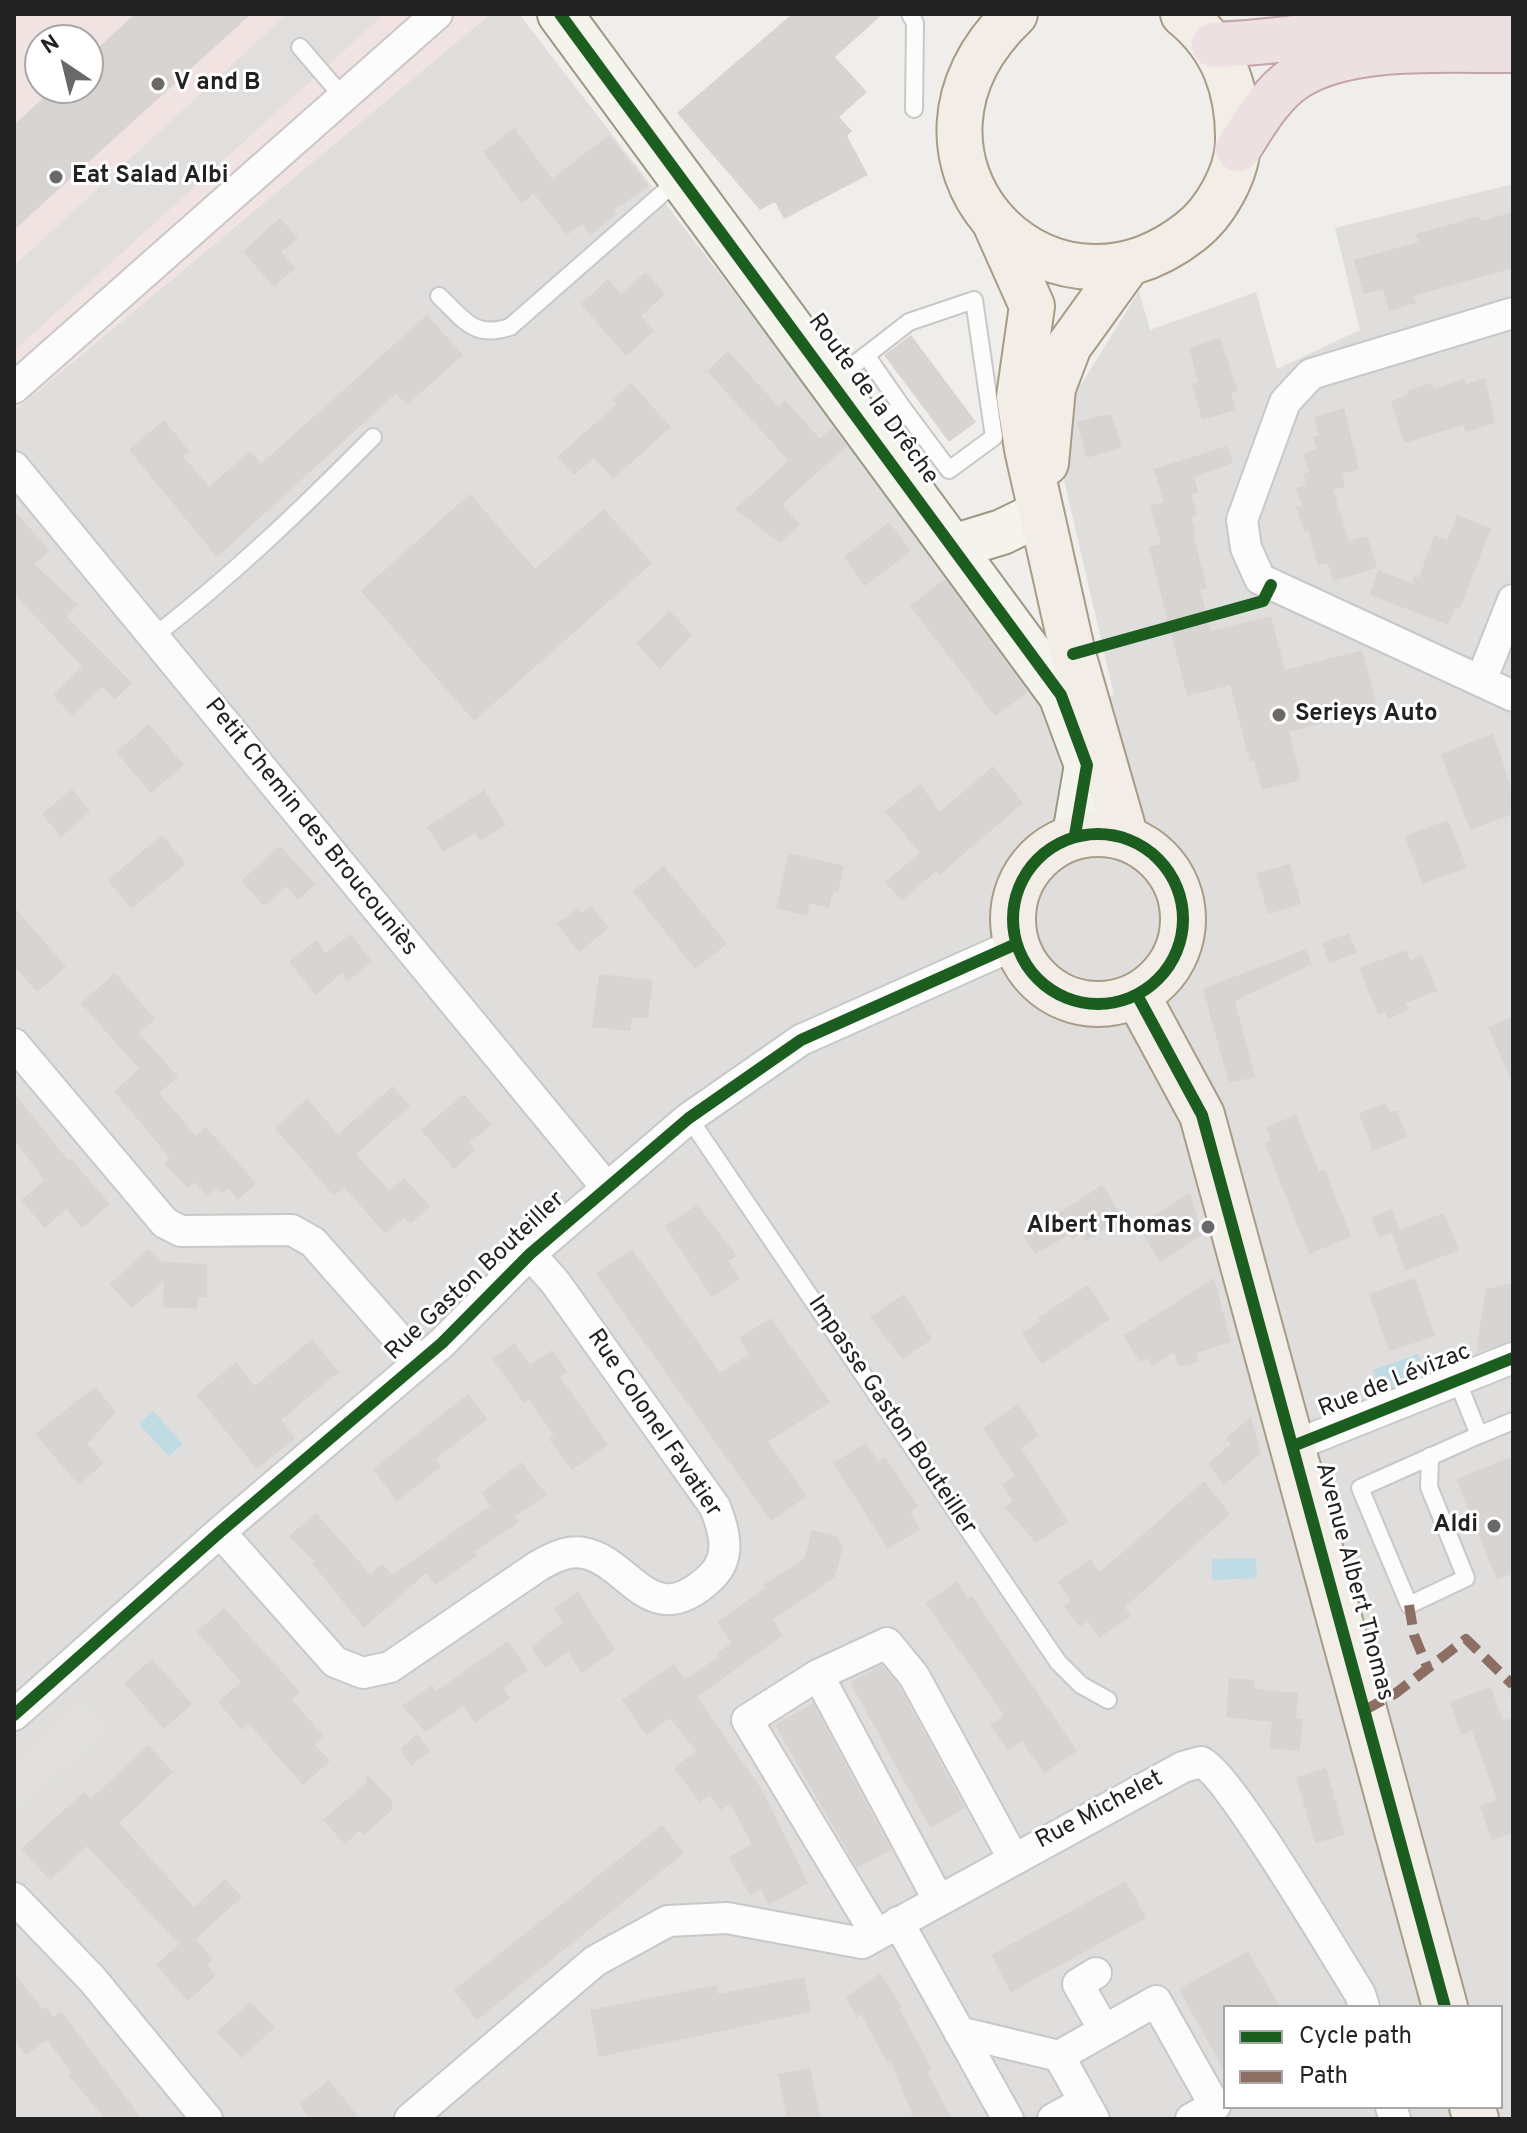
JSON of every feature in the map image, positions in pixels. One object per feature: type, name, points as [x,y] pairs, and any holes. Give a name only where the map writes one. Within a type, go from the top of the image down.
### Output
[{"type":"highway","points":[[1214,45],[1280,43],[1348,29],[1513,14]]},
{"type":"highway","points":[[1238,149],[1269,101],[1296,77],[1330,62],[1379,53],[1513,50]]},
{"type":"main road","points":[[994,221],[1022,245],[1055,261],[1091,267],[1128,264],[1167,250],[1201,223],[1225,189],[1238,149],[1239,112],[1231,77],[1214,45],[1183,14]]},
{"type":"main road","points":[[997,23],[965,88],[959,113],[960,153],[972,189],[994,221],[1032,306],[1019,397],[1073,654],[1126,838]]},
{"type":"main road","points":[[1041,513],[1053,388],[1069,346],[1128,264]]},
{"type":"main road","points":[[1075,835],[1126,838],[1151,852],[1167,869],[1181,898],[1183,927],[1175,954],[1160,978],[1137,995],[1096,1004],[1075,1001],[1038,980],[1016,944],[1013,915],[1019,887],[1034,862],[1075,835]]},
{"type":"main road","name":"Avenue Albert Thomas","points":[[1137,995],[1202,1115],[1444,2005]]},
{"type":"street","points":[[14,388],[437,14]]},
{"type":"street","name":"Route de la Drêche","points":[[560,14],[832,382],[884,419],[953,547],[1061,695],[1087,765],[1075,835]]},
{"type":"street","points":[[1513,313],[1311,374],[1285,402],[1242,520],[1246,548],[1260,579],[1513,696]]},
{"type":"street","name":"Petit Chemin des Broucouniès","points":[[14,467],[607,1188]]},
{"type":"street","points":[[953,547],[1002,532],[1041,513]]},
{"type":"street","points":[[1481,681],[1513,600]]},
{"type":"street","name":"Rue Gaston Bouteiller","points":[[14,1715],[220,1532],[419,1362],[530,1254],[689,1118],[801,1040],[1016,944]]},
{"type":"street","points":[[14,1044],[165,1223],[181,1231],[292,1230],[313,1242],[419,1362]]},
{"type":"street","name":"Rue Colonel Favatier","points":[[220,1532],[335,1662],[363,1673],[390,1667],[560,1554],[583,1553],[594,1557],[605,1562],[636,1589],[661,1598],[688,1594],[713,1574],[724,1556],[723,1529],[715,1507],[555,1282],[530,1254]]},
{"type":"street","name":"Rue de Lévizac","points":[[1293,1446],[1513,1358]]},
{"type":"street","points":[[1008,2119],[959,2032],[747,1720],[818,1675],[887,1643],[914,1676],[1013,1858]]},
{"type":"street","points":[[818,1675],[938,1899]]},
{"type":"street","name":"Rue Michelet","points":[[410,2119],[595,1961],[668,1921],[727,1918],[862,1943],[1183,1767],[1201,1762],[1211,1766],[1360,1994],[1363,2005]]},
{"type":"street","points":[[14,1898],[92,1979],[207,2119]]},
{"type":"street","points":[[1096,1973],[1078,1984],[1104,2030]]},
{"type":"street","points":[[959,2032],[1059,2056],[1156,2001],[1210,2108]]},
{"type":"street","points":[[1053,2119],[1089,2110],[1059,2056]]},
{"type":"lane","points":[[910,14],[915,23],[914,109]]},
{"type":"lane","points":[[300,47],[343,97]]},
{"type":"lane","points":[[439,296],[472,328],[489,333],[510,327],[680,177]]},
{"type":"lane","points":[[832,382],[866,355],[909,322],[974,300],[994,437],[949,470],[884,419],[866,355]]},
{"type":"lane","points":[[153,637],[248,559],[373,437]]},
{"type":"lane","name":"Impasse Gaston Bouteiller","points":[[689,1118],[1058,1662],[1081,1685],[1108,1700]]},
{"type":"lane","points":[[1457,1380],[1479,1435]]},
{"type":"lane","points":[[1430,1456],[1429,1487],[1466,1578],[1409,1605],[1360,1488],[1430,1456],[1513,1421]]},
{"type":"shaded area","points":[[14,14],[490,14],[14,411]]},
{"type":"shaded area","points":[[287,14],[384,14],[14,351],[14,266]]},
{"type":"shaded area","points":[[490,14],[519,14],[1056,709],[1114,695],[1064,480],[1064,412],[1139,291],[1150,330],[1256,292],[1277,369],[1360,330],[1335,228],[1513,184],[1513,2119],[14,2119],[14,411]]},
{"type":"shaded area","points":[[83,1697],[111,1728],[14,1816],[14,1759]]},
{"type":"water","points":[[1418,1354],[1426,1375],[1381,1392],[1373,1370]]},
{"type":"water","points":[[153,1411],[183,1444],[169,1456],[139,1424]]},
{"type":"water","points":[[1256,1558],[1257,1578],[1212,1580],[1212,1559]]},
{"type":"building","points":[[135,14],[251,14],[14,230],[14,125],[37,104],[104,104],[104,42]]},
{"type":"building","points":[[792,14],[883,14],[835,57],[867,92],[839,117],[852,131],[847,136],[868,175],[784,219],[775,202],[760,210],[677,113]]},
{"type":"building","points":[[514,128],[552,179],[609,135],[649,186],[614,210],[617,214],[591,235],[582,224],[567,235],[533,193],[522,204],[483,152]]},
{"type":"building","points":[[1513,212],[1513,268],[1413,296],[1416,303],[1389,311],[1383,289],[1364,294],[1354,260],[1418,242],[1416,234],[1479,216],[1481,221]]},
{"type":"building","points":[[280,218],[298,238],[281,252],[295,268],[274,287],[243,251]]},
{"type":"building","points":[[646,272],[665,294],[641,316],[654,331],[626,356],[581,304],[608,279],[621,294]]},
{"type":"building","points":[[427,315],[463,355],[407,405],[396,393],[217,557],[129,450],[164,420],[189,451],[183,456],[209,487],[250,451],[261,464]]},
{"type":"building","points":[[911,335],[976,422],[949,442],[884,355]]},
{"type":"building","points":[[1220,338],[1238,391],[1231,392],[1236,410],[1202,420],[1192,384],[1198,382],[1189,348]]},
{"type":"building","points":[[728,351],[778,406],[785,400],[820,439],[833,428],[847,446],[782,504],[800,525],[780,543],[735,509],[789,461],[707,371]]},
{"type":"building","points":[[1485,378],[1495,423],[1465,432],[1464,425],[1404,443],[1391,401],[1409,395],[1408,390],[1432,383],[1434,389],[1465,379],[1466,384]]},
{"type":"building","points":[[631,383],[671,427],[613,479],[594,458],[574,475],[557,457],[617,404],[613,400]]},
{"type":"building","points":[[1344,408],[1359,469],[1342,474],[1345,487],[1333,490],[1349,541],[1367,536],[1377,568],[1333,581],[1328,563],[1318,565],[1308,531],[1304,532],[1296,507],[1302,506],[1296,488],[1306,485],[1303,474],[1309,472],[1303,454],[1317,449],[1313,437],[1319,435],[1314,417]]},
{"type":"building","points":[[1111,415],[1122,447],[1087,458],[1077,422]]},
{"type":"building","points":[[1227,446],[1233,463],[1194,477],[1198,492],[1191,494],[1197,515],[1191,517],[1196,533],[1193,534],[1207,588],[1200,590],[1211,631],[1271,616],[1285,670],[1362,650],[1378,709],[1289,732],[1301,780],[1262,790],[1254,761],[1250,762],[1230,685],[1187,696],[1149,547],[1161,544],[1150,506],[1164,502],[1154,469]]},
{"type":"building","points":[[470,494],[535,569],[604,509],[652,563],[474,721],[361,591]]},
{"type":"building","points":[[14,511],[50,550],[34,564],[78,605],[66,616],[132,683],[115,699],[102,687],[73,716],[53,695],[82,666],[14,594]]},
{"type":"building","points":[[1457,515],[1491,528],[1460,609],[1455,607],[1448,625],[1370,595],[1378,570],[1412,583],[1414,576],[1419,578],[1434,535],[1447,540]]},
{"type":"building","points":[[889,522],[911,551],[865,586],[844,557]]},
{"type":"building","points":[[945,579],[1028,692],[995,716],[910,606]]},
{"type":"building","points":[[670,611],[692,635],[660,669],[636,643]]},
{"type":"building","points":[[149,724],[184,765],[151,793],[116,752]]},
{"type":"building","points":[[1493,734],[1513,793],[1513,814],[1470,830],[1441,754]]},
{"type":"building","points":[[993,766],[1023,803],[939,875],[936,871],[902,901],[885,882],[920,853],[885,811],[920,784],[940,812]]},
{"type":"building","points":[[72,789],[90,811],[61,837],[42,814]]},
{"type":"building","points":[[484,790],[506,825],[480,841],[475,833],[443,852],[427,827]]},
{"type":"building","points":[[1448,820],[1467,868],[1422,884],[1405,836]]},
{"type":"building","points":[[162,835],[186,864],[131,909],[108,880]]},
{"type":"building","points":[[280,846],[315,884],[298,900],[286,886],[264,906],[241,881]]},
{"type":"building","points":[[789,853],[844,866],[838,892],[833,891],[829,908],[810,903],[807,916],[776,908]]},
{"type":"building","points":[[1290,864],[1301,904],[1268,914],[1256,873]]},
{"type":"building","points":[[664,866],[727,944],[695,969],[633,891]]},
{"type":"building","points":[[591,906],[609,928],[579,952],[557,924],[578,908],[582,913]]},
{"type":"building","points":[[14,907],[66,967],[37,992],[14,966]]},
{"type":"building","points":[[1349,933],[1357,953],[1329,963],[1322,943]]},
{"type":"building","points":[[350,934],[372,961],[348,981],[342,973],[316,995],[289,962],[316,940],[326,953]]},
{"type":"building","points":[[1306,949],[1312,964],[1235,1001],[1255,1077],[1229,1083],[1203,989]]},
{"type":"building","points":[[1406,950],[1410,960],[1422,955],[1437,991],[1406,1003],[1409,1010],[1388,1019],[1385,1012],[1378,1015],[1359,968]]},
{"type":"building","points":[[115,973],[155,1019],[139,1033],[178,1077],[159,1093],[196,1136],[206,1127],[256,1183],[238,1200],[228,1188],[222,1193],[216,1188],[207,1196],[194,1182],[188,1188],[164,1163],[170,1158],[114,1091],[139,1069],[81,1003]]},
{"type":"building","points":[[599,974],[653,980],[648,1018],[632,1018],[630,1031],[592,1027]]},
{"type":"building","points":[[1513,1017],[1513,1084],[1488,1027]]},
{"type":"building","points":[[393,1086],[410,1106],[356,1154],[389,1191],[404,1178],[430,1206],[410,1224],[404,1217],[385,1233],[344,1187],[334,1196],[275,1128],[307,1099],[338,1134]]},
{"type":"building","points":[[14,1093],[68,1160],[70,1158],[110,1204],[82,1228],[66,1209],[45,1228],[21,1200],[45,1180],[14,1140]]},
{"type":"building","points":[[464,1094],[491,1125],[469,1143],[475,1150],[454,1169],[421,1130]]},
{"type":"building","points":[[1386,1103],[1389,1112],[1397,1110],[1407,1137],[1373,1151],[1359,1113]]},
{"type":"building","points":[[1296,1115],[1319,1172],[1325,1169],[1351,1237],[1309,1254],[1265,1144],[1271,1141],[1266,1127]]},
{"type":"building","points":[[1102,1185],[1123,1217],[1086,1241],[1081,1234],[1072,1239],[1069,1235],[1035,1254],[1024,1236]]},
{"type":"building","points":[[1190,1192],[1202,1235],[1160,1262],[1138,1226]]},
{"type":"building","points":[[697,1205],[737,1256],[728,1261],[740,1278],[712,1297],[665,1226]]},
{"type":"building","points":[[1392,1209],[1400,1230],[1444,1213],[1459,1250],[1405,1271],[1392,1233],[1379,1238],[1372,1217]]},
{"type":"building","points":[[148,1249],[162,1262],[207,1264],[207,1298],[198,1297],[197,1309],[163,1307],[164,1281],[132,1308],[110,1284]]},
{"type":"building","points":[[632,1249],[720,1373],[749,1354],[739,1338],[771,1318],[830,1402],[768,1442],[807,1496],[771,1521],[596,1274]]},
{"type":"building","points":[[1214,1278],[1231,1342],[1196,1353],[1199,1362],[1179,1367],[1174,1352],[1152,1366],[1147,1358],[1140,1362],[1123,1336]]},
{"type":"building","points":[[1415,1278],[1435,1336],[1389,1351],[1369,1294]]},
{"type":"building","points":[[1513,1283],[1513,1340],[1479,1352],[1477,1345],[1486,1289]]},
{"type":"building","points":[[1088,1285],[1110,1319],[1042,1364],[1022,1333],[1040,1321],[1038,1318]]},
{"type":"building","points":[[904,1294],[932,1339],[902,1359],[870,1317]]},
{"type":"building","points":[[312,1339],[339,1372],[281,1420],[295,1438],[257,1469],[196,1395],[236,1362],[255,1386]]},
{"type":"building","points":[[514,1343],[530,1365],[552,1350],[568,1372],[560,1377],[608,1445],[572,1470],[549,1439],[554,1435],[529,1400],[524,1403],[492,1359]]},
{"type":"building","points":[[95,1387],[116,1412],[87,1444],[104,1463],[79,1485],[35,1434]]},
{"type":"building","points":[[468,1394],[488,1419],[435,1459],[441,1467],[397,1501],[373,1469]]},
{"type":"building","points":[[1018,1404],[1039,1435],[1021,1448],[1068,1522],[1036,1543],[1005,1507],[1013,1501],[1002,1485],[1015,1476],[983,1428]]},
{"type":"building","points":[[1251,1417],[1261,1453],[1224,1485],[1208,1464],[1231,1444],[1226,1438]]},
{"type":"building","points":[[866,1443],[878,1461],[885,1457],[918,1506],[910,1512],[920,1529],[888,1549],[833,1463]]},
{"type":"building","name":"Aldi","points":[[1513,1456],[1513,1573],[1497,1580],[1456,1479]]},
{"type":"building","points":[[521,1462],[547,1495],[515,1516],[519,1522],[474,1552],[477,1556],[435,1585],[426,1573],[364,1628],[312,1563],[315,1562],[289,1536],[316,1513],[370,1574],[382,1564],[392,1575],[490,1506],[482,1493]]},
{"type":"building","points":[[1204,1481],[1230,1514],[1125,1607],[1131,1616],[1099,1638],[1088,1621],[1080,1627],[1064,1606],[1071,1601],[1058,1582],[1090,1559],[1100,1572]]},
{"type":"building","points":[[812,1530],[836,1536],[843,1546],[835,1577],[773,1620],[783,1635],[697,1697],[762,1790],[808,1883],[769,1905],[761,1889],[750,1895],[729,1857],[752,1844],[730,1803],[721,1810],[710,1795],[700,1802],[674,1768],[696,1751],[670,1718],[646,1735],[622,1700],[674,1664],[685,1680],[719,1656],[717,1653],[732,1643],[717,1622],[765,1588],[763,1585],[804,1559]]},
{"type":"building","points":[[957,1581],[968,1599],[972,1596],[1077,1751],[1044,1773],[1022,1741],[1008,1751],[990,1725],[1004,1715],[926,1603]]},
{"type":"building","points":[[578,1591],[615,1650],[582,1673],[568,1652],[545,1668],[531,1647],[563,1622],[554,1608]]},
{"type":"building","points":[[224,1608],[300,1692],[291,1699],[324,1736],[314,1744],[330,1761],[303,1785],[249,1724],[242,1730],[218,1702],[241,1682],[197,1632]]},
{"type":"building","points":[[508,1641],[528,1670],[504,1688],[510,1698],[475,1723],[463,1706],[426,1732],[402,1706],[432,1685],[436,1691]]},
{"type":"building","points":[[152,1659],[192,1704],[164,1729],[124,1683]]},
{"type":"building","points":[[882,1665],[899,1686],[965,1808],[930,1828],[850,1682]]},
{"type":"building","points":[[1229,1678],[1255,1680],[1254,1689],[1298,1693],[1296,1718],[1303,1719],[1300,1751],[1269,1748],[1272,1722],[1226,1717]]},
{"type":"building","points":[[1491,1687],[1503,1721],[1513,1717],[1513,1836],[1509,1834],[1492,1840],[1480,1806],[1497,1800],[1472,1731],[1461,1735],[1450,1702]]},
{"type":"building","points":[[813,1703],[891,1850],[857,1868],[775,1725]]},
{"type":"building","points":[[417,1734],[430,1752],[411,1765],[400,1749]]},
{"type":"building","points":[[148,1745],[173,1772],[119,1823],[194,1907],[225,1879],[242,1897],[195,1939],[213,1960],[207,1965],[216,1975],[188,2001],[156,1965],[179,1944],[87,1846],[50,1880],[21,1849],[84,1792],[91,1799]]},
{"type":"building","points":[[1326,1768],[1345,1835],[1315,1843],[1296,1777]]},
{"type":"building","points":[[367,1774],[392,1801],[392,1810],[364,1835],[360,1830],[345,1844],[323,1820],[366,1783]]},
{"type":"building","points":[[662,1825],[684,1853],[477,2020],[454,1990]]},
{"type":"building","points":[[1126,1881],[1146,1918],[1011,1992],[991,1955]]},
{"type":"building","points":[[1248,1951],[1279,2005],[1223,2005],[1223,2068],[1179,1989]]},
{"type":"building","points":[[14,1972],[43,2010],[47,2007],[54,2017],[61,2011],[142,2119],[106,2119],[68,2075],[72,2073],[47,2040],[26,2055],[14,2039]]},
{"type":"building","points":[[880,1973],[901,2006],[899,2008],[932,2069],[927,2072],[952,2119],[914,2119],[890,2060],[887,2062],[861,2014],[856,2017],[846,1997]]},
{"type":"building","points":[[804,1977],[811,2012],[599,2057],[590,2010],[717,1985],[718,1994]]},
{"type":"building","points":[[250,2002],[275,2027],[242,2058],[217,2032]]},
{"type":"building","points":[[810,2068],[821,2119],[787,2119],[778,2074]]},
{"type":"building","points":[[329,2080],[360,2119],[310,2119],[299,2104]]},
{"type":"marked path","points":[[1409,1605],[1414,1635],[1428,1669]]},
{"type":"marked path","points":[[1365,1710],[1396,1693],[1466,1639],[1513,1685]]},
{"type":"cycle path","points":[[560,14],[1061,695],[1087,765],[1075,835]]},
{"type":"cycle path","points":[[1073,654],[1263,601],[1271,585]]},
{"type":"cycle path","points":[[1098,834],[1130,841],[1158,859],[1176,887],[1183,919],[1176,951],[1158,979],[1130,997],[1098,1004],[1066,997],[1038,979],[1020,951],[1013,919],[1020,887],[1038,859],[1066,841],[1098,834]]},
{"type":"cycle path","points":[[14,1715],[220,1532],[442,1343],[530,1254],[689,1118],[801,1040],[1016,944]]},
{"type":"cycle path","points":[[1137,995],[1202,1115],[1444,2005]]},
{"type":"cycle path","points":[[1293,1446],[1513,1358]]},
{"type":"place","name":"V and B","points":[[158,84]]},
{"type":"place","name":"Eat Salad Albi","points":[[56,177]]},
{"type":"place","name":"Serieys Auto","points":[[1279,715]]},
{"type":"place","name":"Albert Thomas","points":[[1208,1227]]},
{"type":"place","name":"Aldi","points":[[1494,1526]]}]
